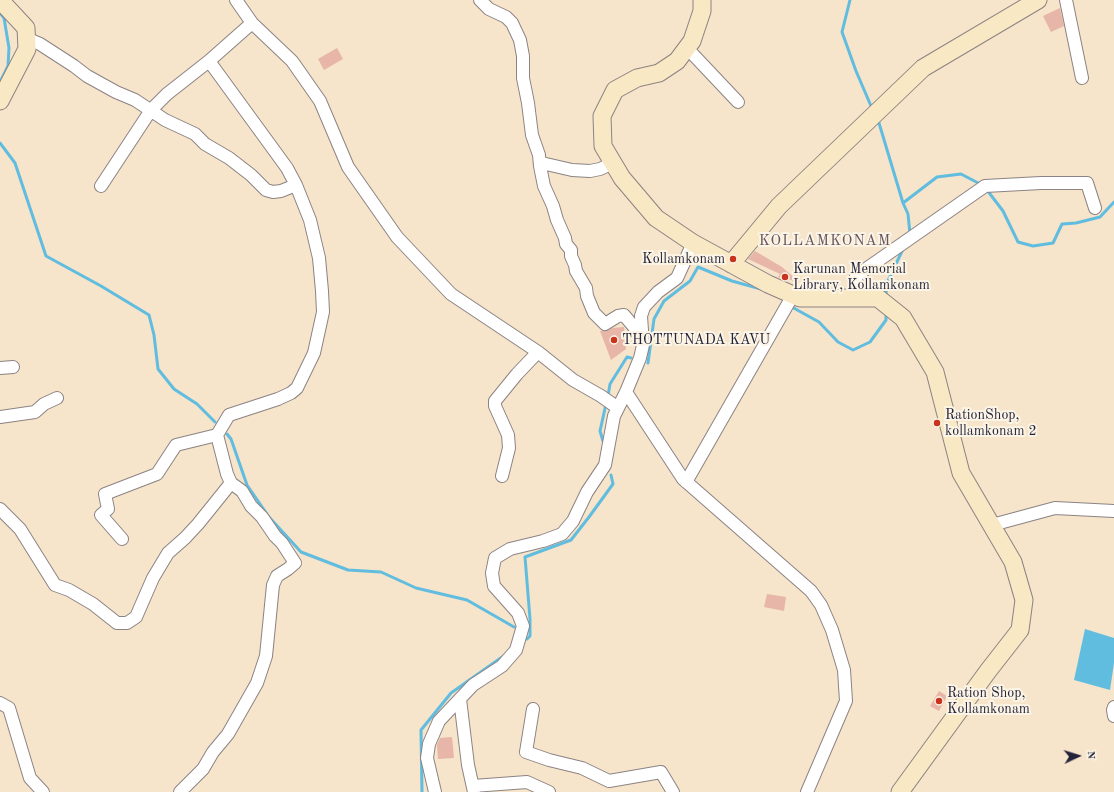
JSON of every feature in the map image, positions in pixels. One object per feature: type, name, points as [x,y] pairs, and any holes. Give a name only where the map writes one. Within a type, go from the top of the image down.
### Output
[{"type":"main road","points":[[0,0],[26,28],[26,49],[0,101]]},
{"type":"main road","points":[[702,0],[702,11],[692,41],[677,61],[659,73],[637,78],[615,90],[602,116],[603,146],[622,178],[656,218],[693,243],[792,297],[878,298],[903,318],[935,372],[962,473],[1013,562],[1024,600],[1020,630],[988,671],[900,792]]},
{"type":"main road","points":[[732,264],[779,206],[923,68],[1038,0]]},
{"type":"street","points":[[236,0],[252,23],[292,61],[320,101],[348,167],[397,237],[450,294],[538,352],[573,380],[615,406]]},
{"type":"street","points":[[480,0],[489,9],[506,17],[512,23],[520,40],[523,56],[523,78],[532,135],[539,155],[544,186],[553,206],[556,220],[565,238],[566,244],[571,250],[571,256],[576,271],[586,288],[587,296],[594,313],[605,324],[618,316],[624,315],[634,327],[642,333]]},
{"type":"street","points":[[1066,0],[1082,78]]},
{"type":"street","points":[[101,186],[151,110],[167,94],[210,61],[252,23]]},
{"type":"street","points":[[26,38],[40,44],[87,76],[116,92],[135,100],[164,120],[195,134],[216,151],[229,158],[251,175],[266,190],[273,192],[280,191],[296,185]]},
{"type":"street","points":[[687,48],[738,102]]},
{"type":"street","points":[[122,539],[101,515],[108,509],[105,494],[157,474],[176,445],[217,435],[230,415],[278,399],[291,393],[297,388],[314,353],[323,312],[319,258],[310,220],[296,185],[287,168],[210,61]]},
{"type":"street","points":[[546,164],[572,170],[590,171],[600,169],[613,163]]},
{"type":"street","points":[[858,297],[856,276],[985,186],[1041,183],[1087,183],[1095,208]]},
{"type":"street","points":[[435,792],[427,758],[429,744],[439,721],[473,685],[502,666],[516,650],[523,626],[518,614],[494,586],[492,573],[495,558],[510,549],[543,541],[562,534],[573,522],[587,492],[605,466],[615,406],[626,392],[640,358],[643,345],[641,316],[644,307],[658,292],[677,278],[693,243]]},
{"type":"street","points":[[686,482],[792,297]]},
{"type":"street","points":[[502,476],[509,448],[508,435],[495,406],[495,401],[517,374],[538,352]]},
{"type":"street","points":[[0,368],[13,367]]},
{"type":"street","points":[[626,392],[683,479],[811,591],[821,605],[832,630],[844,670],[846,701],[807,792]]},
{"type":"street","points":[[0,418],[36,412],[44,404],[57,398]]},
{"type":"street","points":[[180,792],[203,769],[228,734],[256,683],[266,656],[273,585],[277,576],[295,563],[282,543],[274,536],[262,517],[251,506],[242,491],[231,483],[227,474],[217,435]]},
{"type":"street","points":[[0,509],[20,529],[55,584],[69,590],[93,604],[117,623],[127,623],[136,617],[153,578],[168,553],[198,524],[231,483]]},
{"type":"street","points":[[992,525],[1055,508],[1114,512]]},
{"type":"street","points":[[460,699],[468,765],[473,789],[527,782],[549,792]]},
{"type":"street","points":[[0,703],[9,708],[30,778],[43,792]]},
{"type":"street","points":[[1114,707],[1114,716]]},
{"type":"street","points":[[533,709],[526,752],[549,760],[582,768],[609,781],[661,772],[673,792]]},
{"type":"water","points":[[1085,629],[1114,638],[1114,663],[1110,690],[1074,680]]},
{"type":"building","points":[[1060,8],[1064,26],[1051,32],[1043,16]]},
{"type":"building","points":[[337,48],[343,59],[324,70],[318,59]]},
{"type":"building","points":[[755,251],[782,267],[797,280],[795,282],[789,279],[787,281],[778,277],[780,274],[748,259]]},
{"type":"building","name":"THOTTUNADA KAVU","points":[[624,327],[626,349],[611,360],[600,331]]},
{"type":"building","points":[[767,594],[786,597],[784,611],[764,607]]},
{"type":"building","name":"Ration Shop, Kollamkonam","points":[[939,691],[947,696],[939,711],[930,706]]},
{"type":"building","points":[[452,737],[454,758],[438,759],[437,745],[440,738]]},
{"type":"waterway","points":[[850,0],[842,32],[871,106]]},
{"type":"waterway","points":[[0,13],[4,18],[9,48],[8,66],[0,82]]},
{"type":"waterway","points":[[879,123],[903,203]]},
{"type":"waterway","points":[[0,143],[15,163],[46,256],[101,286],[149,315],[154,335],[158,369],[174,389],[197,404],[215,422]]},
{"type":"waterway","points":[[910,234],[908,214],[903,203],[937,177],[961,174],[982,185]]},
{"type":"waterway","points":[[987,190],[1003,211],[1018,242],[1033,246],[1053,243],[1062,224],[1076,223],[1100,217],[1114,202]]},
{"type":"waterway","points":[[886,294],[887,283],[903,249]]},
{"type":"waterway","points":[[648,363],[654,319],[664,301],[690,281],[698,267],[732,281],[761,289]]},
{"type":"waterway","points":[[790,306],[819,322],[838,342],[853,350],[870,342],[886,320],[886,316]]},
{"type":"waterway","points":[[608,396],[610,384],[627,357],[631,358]]},
{"type":"waterway","points":[[603,441],[600,431],[606,404]]},
{"type":"waterway","points":[[227,434],[231,439],[247,485],[269,517],[301,552],[348,570],[381,572],[416,588],[467,600],[514,627]]},
{"type":"waterway","points":[[527,639],[530,636],[530,619],[525,557],[571,540],[613,484],[611,475]]},
{"type":"waterway","points":[[422,792],[421,730],[451,693],[505,655]]},
{"type":"place","name":"Kollamkonam","points":[[733,259]]},
{"type":"place","name":"Karunan Memorial Library, Kollamkonam","points":[[785,277]]},
{"type":"place","name":"THOTTUNADA KAVU","points":[[614,340]]},
{"type":"place","name":"RationShop, kollamkonam 2","points":[[937,423]]},
{"type":"place","name":"Ration Shop, Kollamkonam","points":[[939,701]]},
{"type":"district","name":"KOLLAMKONAM","points":[[825,241]]}]
